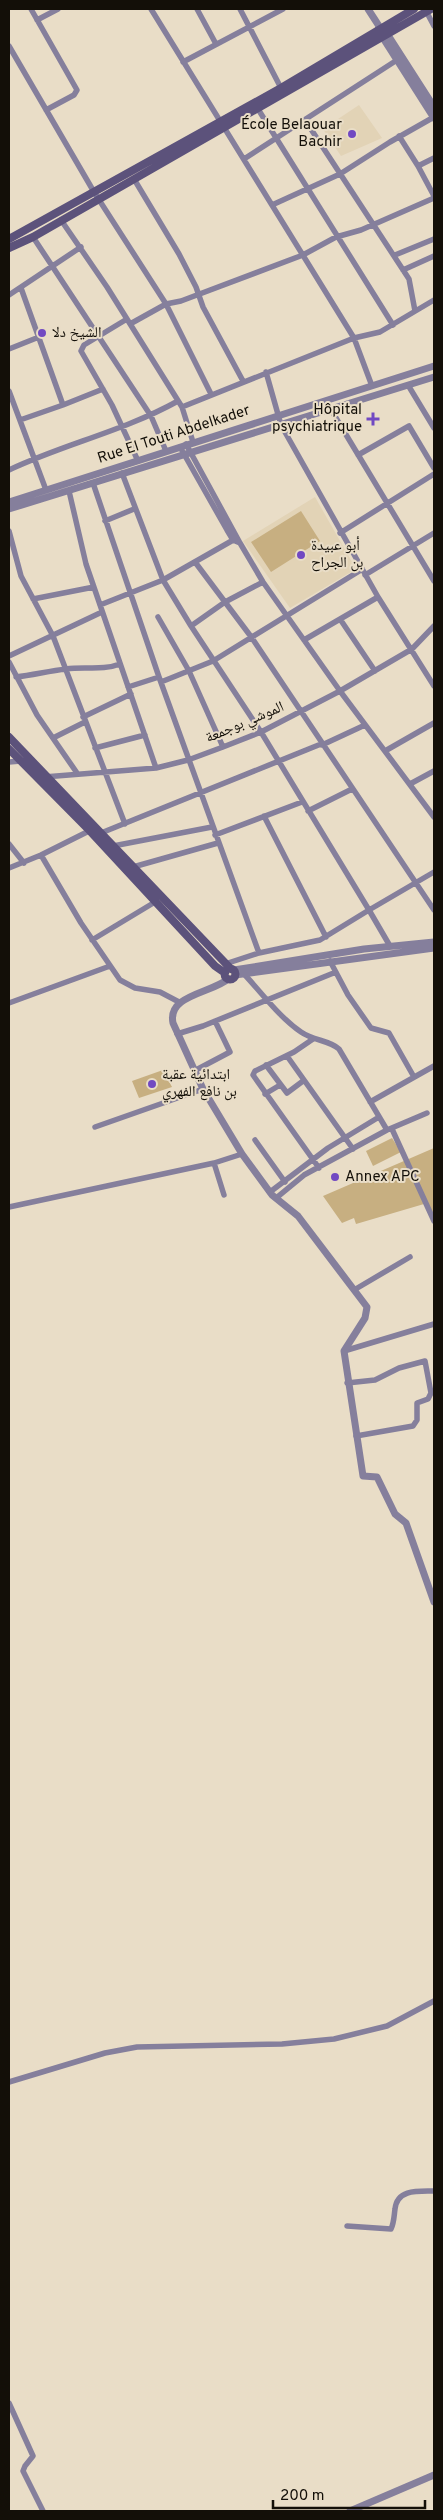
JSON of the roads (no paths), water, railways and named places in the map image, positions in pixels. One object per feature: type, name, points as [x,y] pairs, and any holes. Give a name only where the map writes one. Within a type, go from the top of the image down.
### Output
[{"type":"main road","points":[[9,239],[96,195],[222,125],[258,109],[382,31],[402,12],[414,9]]},
{"type":"main road","points":[[9,248],[33,237],[61,220],[96,195],[134,179],[281,88],[382,31],[428,10]]},
{"type":"main road","points":[[9,737],[155,902],[215,966],[232,972]]},
{"type":"main road","points":[[9,749],[21,761],[44,778]]},
{"type":"main road","points":[[92,829],[101,833],[232,972]]},
{"type":"street","points":[[31,9],[77,92],[46,110]]},
{"type":"street","points":[[38,20],[58,9]]},
{"type":"street","points":[[151,9],[354,338],[372,386]]},
{"type":"street","points":[[197,9],[216,44]]},
{"type":"street","points":[[240,9],[281,88]]},
{"type":"street","points":[[183,62],[283,9]]},
{"type":"street","points":[[368,9],[434,106]]},
{"type":"street","points":[[428,10],[434,26]]},
{"type":"street","points":[[272,205],[340,174],[399,136],[434,118],[397,60],[382,31]]},
{"type":"street","points":[[9,46],[96,195],[166,304],[212,394]]},
{"type":"street","points":[[244,160],[397,60]]},
{"type":"street","points":[[258,109],[336,237],[393,325]]},
{"type":"street","points":[[305,120],[395,255],[411,284],[415,312]]},
{"type":"street","points":[[138,461],[124,428],[81,351],[84,346],[128,321],[166,304],[199,295],[304,255],[336,237],[374,225],[434,197],[418,166],[399,136]]},
{"type":"street","points":[[418,166],[434,158]]},
{"type":"street","points":[[134,179],[179,254],[205,311],[243,381]]},
{"type":"street","points":[[61,220],[81,248],[182,407],[187,454],[237,540],[340,691],[434,818]]},
{"type":"street","points":[[33,237],[150,416],[166,451]]},
{"type":"street","points":[[395,255],[434,239]]},
{"type":"street","points":[[9,294],[22,288],[81,248]]},
{"type":"street","points":[[403,270],[434,256]]},
{"type":"street","points":[[22,288],[63,405]]},
{"type":"street","points":[[182,407],[354,338],[380,332],[434,300]]},
{"type":"street","points":[[9,349],[39,337]]},
{"type":"street","name":"Rue El Touti Abdelkader","points":[[9,502],[434,366]]},
{"type":"street","points":[[266,372],[281,425],[340,534],[434,686]]},
{"type":"street","name":"Rue El Touti Abdelkader","points":[[9,509],[281,425],[330,408],[433,378]]},
{"type":"street","points":[[408,385],[434,428]]},
{"type":"street","points":[[20,420],[103,389]]},
{"type":"street","points":[[9,395],[46,490]]},
{"type":"street","points":[[9,470],[34,458],[124,428],[178,401]]},
{"type":"street","points":[[330,408],[434,581]]},
{"type":"street","points":[[264,420],[267,429]]},
{"type":"street","points":[[358,456],[409,426],[434,468]]},
{"type":"street","points":[[122,473],[162,580],[190,626],[261,732],[390,946]]},
{"type":"street","points":[[340,534],[434,474]]},
{"type":"street","points":[[93,483],[129,593],[259,954]]},
{"type":"street","points":[[69,491],[94,587],[156,768]]},
{"type":"street","points":[[105,521],[134,509]]},
{"type":"street","points":[[9,531],[21,576],[53,636],[125,824]]},
{"type":"street","points":[[128,687],[189,672],[213,661],[287,615],[434,533]]},
{"type":"street","points":[[9,656],[53,636],[129,593],[162,580],[237,540]]},
{"type":"street","points":[[195,562],[252,638],[434,910]]},
{"type":"street","points":[[190,626],[225,602],[264,582]]},
{"type":"street","points":[[34,599],[94,587]]},
{"type":"street","points":[[304,640],[378,597]]},
{"type":"street","points":[[158,617],[189,672],[223,747]]},
{"type":"street","points":[[340,619],[375,671]]},
{"type":"street","name":"الموشي بوجمعة","points":[[44,778],[77,773],[156,768],[188,760],[223,747],[261,732],[302,712],[375,671],[412,649],[434,626]]},
{"type":"street","points":[[9,662],[53,738],[77,773]]},
{"type":"street","points":[[16,677],[90,667],[102,670],[120,664]]},
{"type":"street","points":[[53,738],[131,694]]},
{"type":"street","points":[[384,751],[434,723]]},
{"type":"street","points":[[101,833],[365,725]]},
{"type":"street","points":[[95,748],[145,735]]},
{"type":"street","points":[[9,762],[21,761]]},
{"type":"street","points":[[410,784],[434,772]]},
{"type":"street","points":[[308,811],[352,790]]},
{"type":"street","points":[[215,835],[302,802]]},
{"type":"street","points":[[264,816],[326,937]]},
{"type":"street","points":[[113,846],[212,827]]},
{"type":"street","points":[[9,868],[24,863],[92,829]]},
{"type":"street","points":[[9,844],[24,863]]},
{"type":"street","points":[[133,867],[218,844]]},
{"type":"street","points":[[41,855],[92,940],[120,980],[130,986],[154,989],[179,1002]]},
{"type":"street","points":[[434,872],[326,937],[259,954],[232,972],[218,986],[179,1002],[172,1014],[177,1034],[194,1071],[242,1154],[270,1192],[298,1216],[368,1310],[344,1351],[347,1383],[363,1476],[377,1477],[395,1514],[406,1523],[432,1588],[434,1602]]},
{"type":"street","points":[[92,940],[155,902]]},
{"type":"street","points":[[232,972],[330,961],[390,946],[434,942]]},
{"type":"street","points":[[232,972],[365,953],[434,948]]},
{"type":"street","points":[[330,961],[370,1028],[389,1034],[414,1077]]},
{"type":"street","points":[[9,1003],[110,966]]},
{"type":"street","points":[[232,972],[266,999],[300,1031],[313,1039],[332,1044],[339,1049],[370,1102],[389,1129],[434,1221]]},
{"type":"street","points":[[177,1034],[215,1021],[336,972]]},
{"type":"street","points":[[194,1071],[230,1052],[215,1021]]},
{"type":"street","points":[[313,1039],[287,1056],[266,1065],[253,1074],[265,1094],[319,1168]]},
{"type":"street","points":[[287,1056],[352,1149]]},
{"type":"street","points":[[266,1065],[287,1094],[303,1081]]},
{"type":"street","points":[[370,1102],[434,1066]]},
{"type":"street","points":[[265,1094],[280,1085]]},
{"type":"street","points":[[96,1127],[203,1089]]},
{"type":"street","points":[[276,1198],[296,1181],[352,1149],[389,1129],[427,1113]]},
{"type":"street","points":[[270,1192],[344,1137],[379,1116]]},
{"type":"street","points":[[255,1140],[285,1182]]},
{"type":"street","points":[[9,1207],[214,1163],[242,1154]]},
{"type":"street","points":[[214,1163],[224,1195]]},
{"type":"street","points":[[354,1290],[410,1257]]},
{"type":"street","points":[[344,1351],[434,1324]]},
{"type":"street","points":[[347,1383],[375,1380],[399,1368],[424,1361],[431,1394],[428,1399],[416,1402],[416,1422],[414,1426],[356,1436]]},
{"type":"street","points":[[9,2082],[105,2053],[132,2048],[289,2044],[334,2039],[387,2026],[434,2001]]},
{"type":"street","points":[[347,2226],[391,2229],[396,2201],[400,2196],[411,2192],[434,2190]]},
{"type":"street","points":[[9,2402],[33,2456],[23,2471],[43,2511]]},
{"type":"street","points":[[350,2511],[434,2475]]},
{"type":"place","name":"École Belaouar Bachir","points":[[352,134]]},
{"type":"place","name":"الشيخ دلا","points":[[42,333]]},
{"type":"place","name":"Hôpital psychiatrique","points":[[373,419]]},
{"type":"place","name":"أبو عبيدة بن الجراح","points":[[301,555]]},
{"type":"place","name":"ابتدائية عقبة بن نافع الفهري","points":[[152,1084]]},
{"type":"place","name":"Annex APC","points":[[335,1177]]}]
